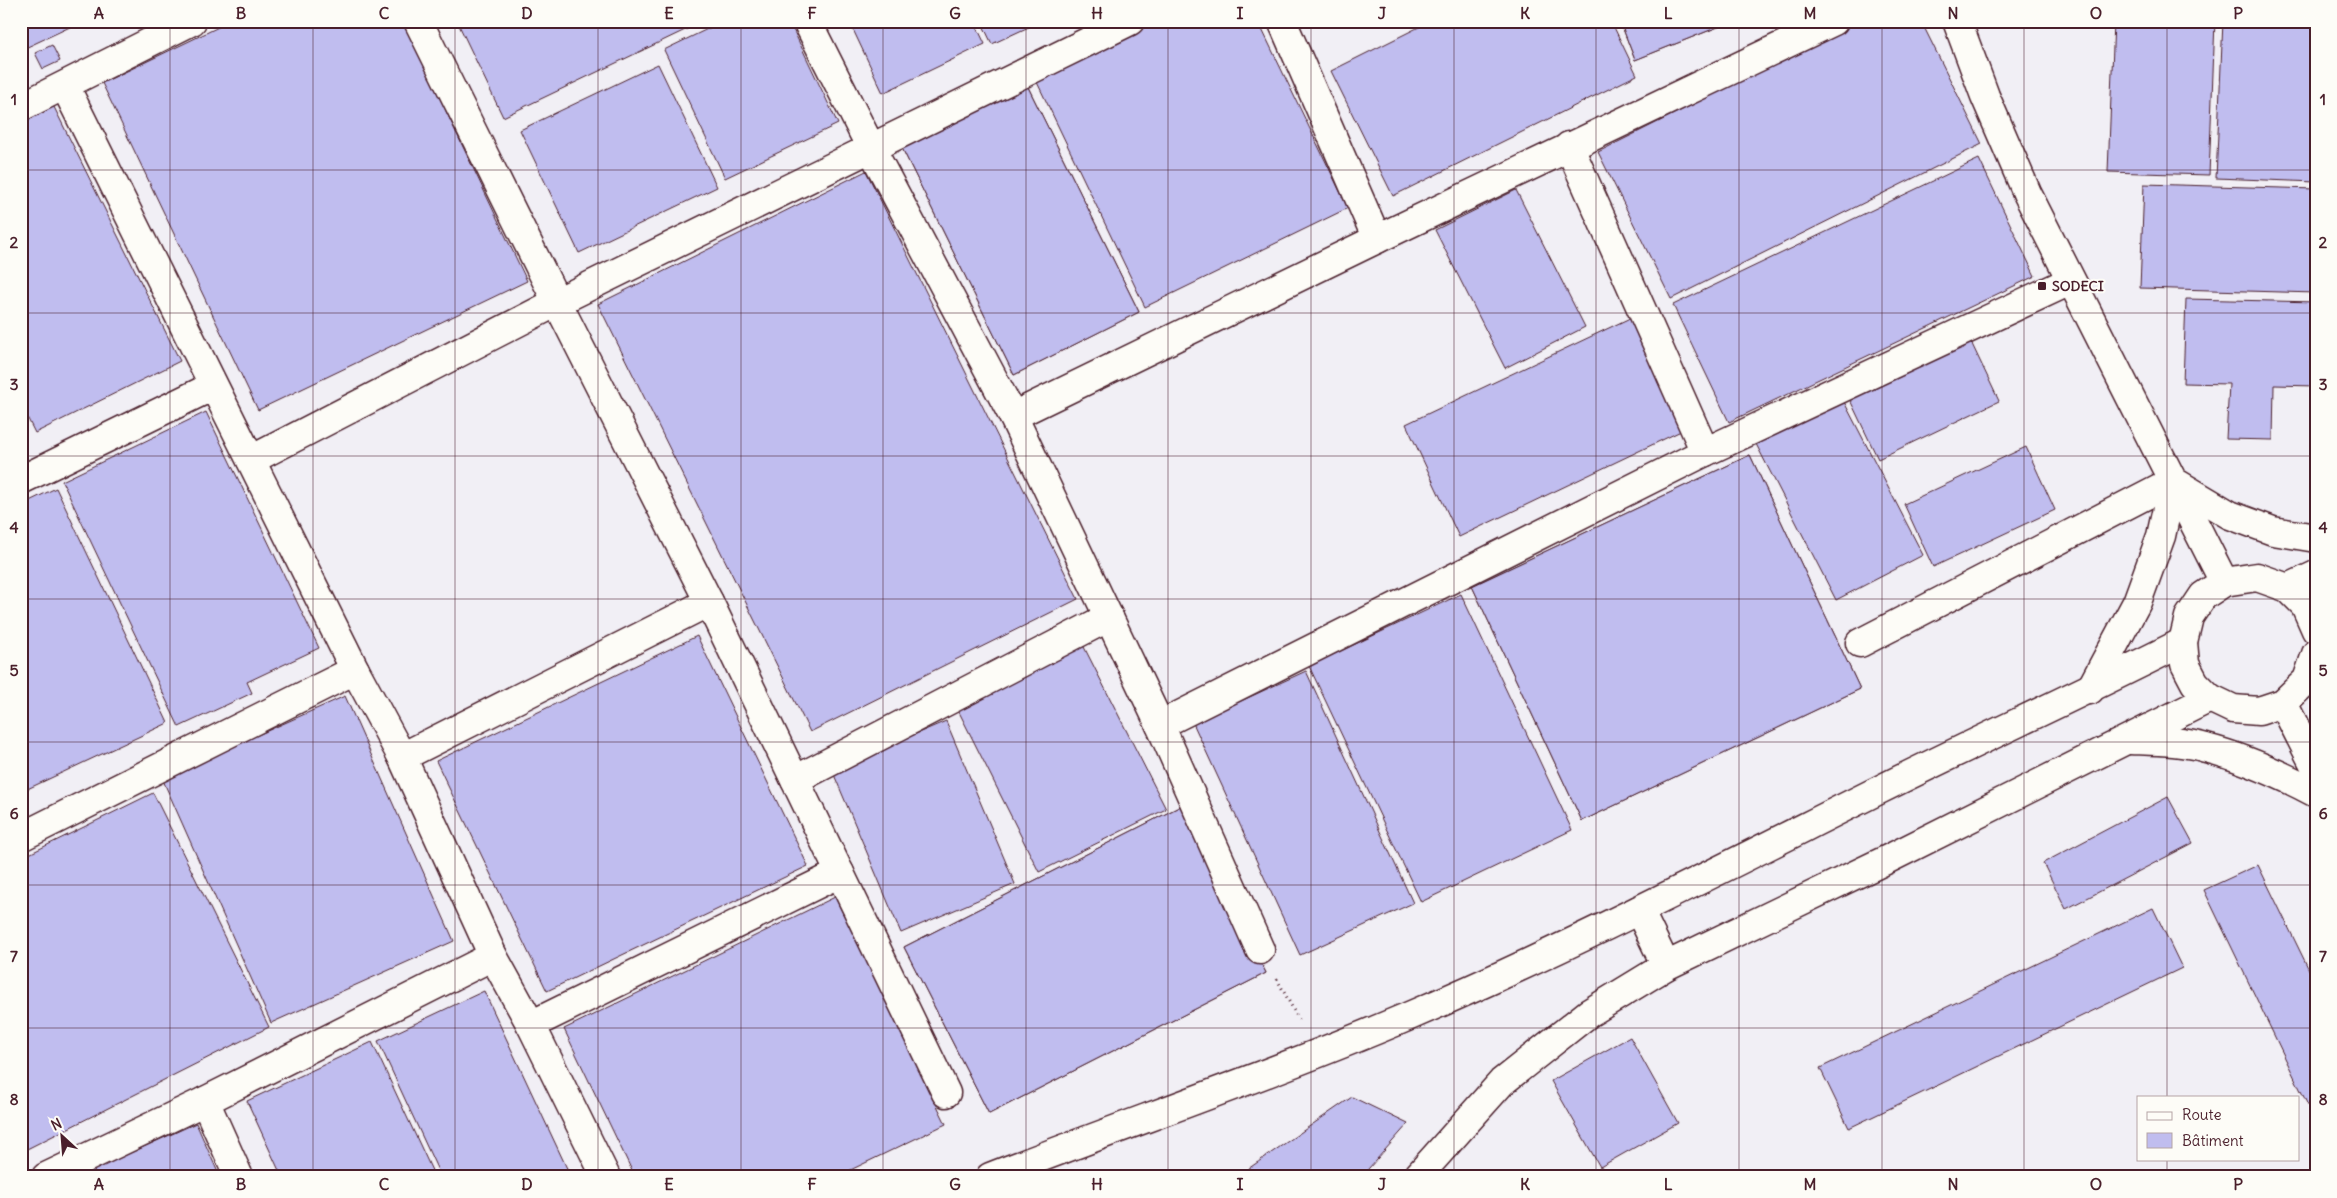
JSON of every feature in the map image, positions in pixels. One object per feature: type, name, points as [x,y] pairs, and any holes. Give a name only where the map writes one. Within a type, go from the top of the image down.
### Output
[{"type":"street","points":[[21,107],[192,21]]},
{"type":"street","points":[[418,21],[557,302],[709,602],[946,1092]]},
{"type":"street","points":[[807,21],[871,148],[1013,416],[1160,724],[1260,950]]},
{"type":"street","points":[[251,460],[557,302],[1130,21]]},
{"type":"street","points":[[1282,21],[1377,238]]},
{"type":"street","points":[[1013,416],[1377,238],[1834,21]]},
{"type":"street","points":[[1957,21],[1982,87],[2027,193],[2224,582]]},
{"type":"street","points":[[65,86],[355,670],[402,757],[494,956],[531,1025],[606,1177]]},
{"type":"street","points":[[1569,146],[1705,452]]},
{"type":"street","points":[[1160,724],[1705,452],[2070,281]]},
{"type":"street","points":[[21,480],[214,386]]},
{"type":"street","points":[[2173,481],[2230,515],[2273,531],[2316,538]]},
{"type":"street","points":[[1860,643],[2173,481]]},
{"type":"street","points":[[2090,690],[2137,602],[2161,536],[2173,481]]},
{"type":"street","points":[[2288,588],[2316,576]]},
{"type":"street","points":[[2316,630],[2305,605],[2288,588],[2257,577],[2224,582],[2203,596],[2189,617],[2183,642],[2185,664],[2195,683],[2210,698],[2233,709],[2258,711],[2283,702],[2307,680],[2316,654]]},
{"type":"street","points":[[402,757],[709,602]]},
{"type":"street","points":[[795,780],[1109,617]]},
{"type":"street","points":[[990,1177],[1316,1054],[1495,978],[1639,910],[1904,777],[2090,690],[2183,642]]},
{"type":"street","points":[[21,837],[355,670]]},
{"type":"street","points":[[1417,1177],[1502,1082],[1589,1013],[1666,966],[2210,698]]},
{"type":"street","points":[[2283,702],[2316,768]]},
{"type":"street","points":[[2128,740],[2167,742],[2205,747],[2271,769],[2316,793]]},
{"type":"street","points":[[531,1025],[840,873]]},
{"type":"street","points":[[1639,910],[1666,966]]},
{"type":"street","points":[[46,1177],[204,1101],[494,956]]},
{"type":"street","points":[[204,1101],[238,1177]]},
{"type":"path","points":[[1260,950],[1316,1054]]},
{"type":"building","points":[[69,21],[72,26],[21,50],[21,22]]},
{"type":"building","points":[[231,21],[403,21],[527,281],[258,410],[102,83]]},
{"type":"building","points":[[457,21],[704,21],[503,117]]},
{"type":"building","points":[[724,21],[789,21],[838,124],[725,178],[664,50]]},
{"type":"building","points":[[849,21],[974,21],[985,44],[883,93]]},
{"type":"building","points":[[981,21],[1031,21],[1033,25],[992,44]]},
{"type":"building","points":[[1153,21],[1258,21],[1348,208],[1145,307],[1035,78]]},
{"type":"building","points":[[1431,21],[1611,21],[1637,75],[1393,196],[1331,71]]},
{"type":"building","points":[[1620,21],[1733,21],[1635,60]]},
{"type":"building","points":[[1620,21],[1733,21],[1635,60]]},
{"type":"building","points":[[1860,21],[1921,21],[1982,144],[1671,299],[1598,152]]},
{"type":"building","points":[[2114,21],[2215,21],[2209,175],[2108,172]]},
{"type":"building","points":[[2223,21],[2316,21],[2316,182],[2216,178]]},
{"type":"building","points":[[52,45],[60,61],[43,69],[35,53]]},
{"type":"building","points":[[658,64],[717,187],[579,253],[520,130]]},
{"type":"building","points":[[1027,85],[1139,312],[1014,375],[902,148]]},
{"type":"building","points":[[1027,85],[1139,312],[1014,375],[902,148]]},
{"type":"building","points":[[51,101],[180,361],[35,433],[21,405],[21,116]]},
{"type":"building","points":[[1979,159],[2035,276],[1729,422],[1673,305]]},
{"type":"building","points":[[866,171],[1078,599],[810,732],[598,304]]},
{"type":"building","points":[[2144,184],[2316,189],[2316,293],[2140,288]]},
{"type":"building","points":[[1516,190],[1585,327],[1505,368],[1435,230]]},
{"type":"building","points":[[2186,299],[2316,302],[2316,398],[2315,386],[2274,385],[2273,440],[2226,439],[2229,384],[2183,383]]},
{"type":"building","points":[[1630,318],[1683,430],[1459,537],[1406,424]]},
{"type":"building","points":[[1971,342],[1999,401],[1878,459],[1850,400]]},
{"type":"building","points":[[1842,398],[1923,555],[1836,600],[1755,442]]},
{"type":"building","points":[[206,412],[319,648],[247,682],[252,693],[179,727],[62,481]]},
{"type":"building","points":[[2026,447],[2055,510],[1933,567],[1904,504]]},
{"type":"building","points":[[1750,455],[1860,689],[1582,821],[1472,586]]},
{"type":"building","points":[[1750,455],[1860,689],[1582,821],[1472,586]]},
{"type":"building","points":[[56,488],[168,723],[21,792],[21,505]]},
{"type":"building","points":[[1461,594],[1572,830],[1421,902],[1309,666]]},
{"type":"building","points":[[697,636],[808,866],[547,991],[436,761]]},
{"type":"building","points":[[1083,645],[1166,809],[1039,872],[957,708]]},
{"type":"building","points":[[1306,671],[1413,903],[1300,955],[1193,723]]},
{"type":"building","points":[[345,696],[454,941],[271,1023],[162,778]]},
{"type":"building","points":[[946,721],[1015,884],[901,933],[832,770]]},
{"type":"building","points":[[153,793],[269,1027],[21,1152],[21,858]]},
{"type":"building","points":[[2168,797],[2193,843],[2066,909],[2043,863]]},
{"type":"building","points":[[1181,806],[1266,973],[989,1114],[904,947]]},
{"type":"building","points":[[1181,806],[1266,973],[989,1114],[904,947]]},
{"type":"building","points":[[2258,865],[2316,984],[2316,1122],[2204,890]]},
{"type":"building","points":[[835,897],[946,1124],[836,1177],[635,1177],[564,1029]]},
{"type":"building","points":[[2153,908],[2182,968],[1849,1128],[1820,1068]]},
{"type":"building","points":[[484,991],[571,1177],[441,1177],[378,1041]]},
{"type":"building","points":[[1630,1037],[1678,1123],[1600,1167],[1551,1081]]},
{"type":"building","points":[[372,1042],[435,1177],[282,1177],[247,1101]]},
{"type":"building","points":[[1352,1097],[1408,1124],[1361,1177],[1248,1177],[1245,1171]]},
{"type":"building","points":[[196,1123],[220,1177],[78,1177]]},
{"type":"place","name":"SODECI","points":[[2042,286]]}]
